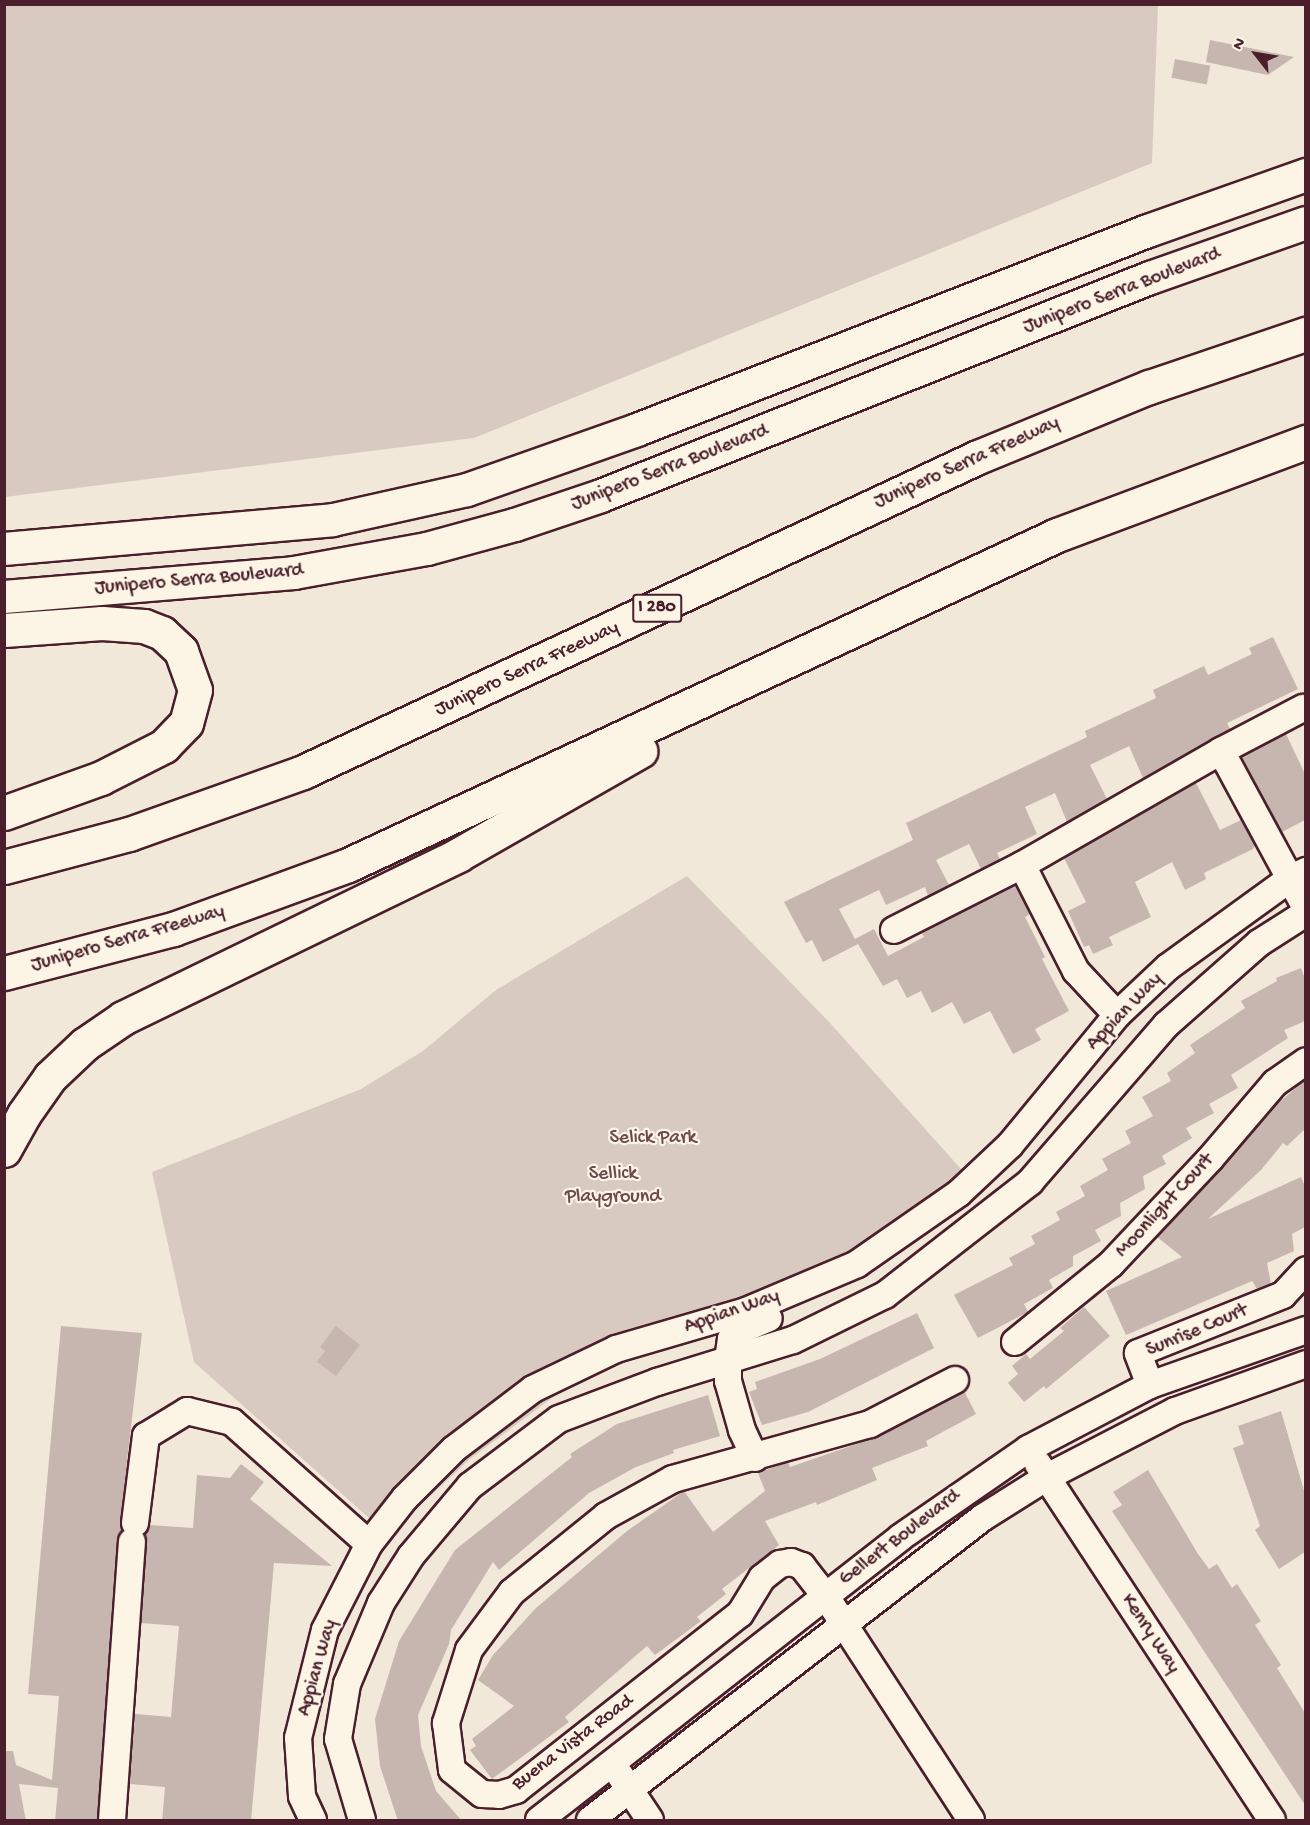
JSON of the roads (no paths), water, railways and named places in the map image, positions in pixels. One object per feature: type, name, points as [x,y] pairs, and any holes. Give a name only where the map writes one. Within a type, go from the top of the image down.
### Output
[{"type":"highway","name":"Junipero Serra Freeway","points":[[4,867],[129,834],[303,772],[988,452],[1149,387],[1305,334]]},
{"type":"highway","name":"Junipero Serra Freeway","points":[[4,973],[150,936],[304,883],[433,828],[1057,535],[1305,442]]},
{"type":"highway","points":[[4,630],[102,623],[144,626],[162,633],[181,651],[195,690],[186,723],[164,746],[101,778],[4,813]]},
{"type":"highway","points":[[4,1150],[24,1114],[50,1077],[85,1044],[123,1018],[513,826],[807,651]]},
{"type":"main road","points":[[8,549],[321,521],[378,512],[467,490],[627,434],[1148,231],[1305,175]]},
{"type":"main road","name":"Junipero Serra Boulevard","points":[[4,597],[305,571],[427,549],[515,525],[601,496],[1150,278],[1305,223]]},
{"type":"street","points":[[894,930],[1022,865],[1221,751],[1303,708]]},
{"type":"street","points":[[1221,751],[1298,874],[1305,908]]},
{"type":"street","points":[[1022,865],[1076,971],[1117,1015]]},
{"type":"street","name":"Appian Way","points":[[314,1821],[302,1796],[298,1738],[325,1630],[369,1544],[405,1498],[454,1449],[533,1389],[616,1349],[746,1311],[843,1270],[967,1185],[1010,1145],[1117,1015],[1168,967],[1298,874]]},
{"type":"street","name":"Appian Way","points":[[363,1821],[338,1739],[347,1684],[381,1603],[411,1556],[470,1486],[559,1419],[728,1360],[793,1340],[885,1295],[960,1240],[1030,1182],[1166,1025],[1259,943],[1305,913]]},
{"type":"street","name":"Moonlight Court","points":[[1015,1342],[1111,1263],[1210,1159],[1275,1083],[1305,1061]]},
{"type":"street","points":[[755,1458],[739,1420],[728,1381],[731,1339],[741,1330],[828,1294],[839,1286],[843,1270]]},
{"type":"street","name":"Sunrise Court","points":[[1150,1385],[1138,1353],[1283,1294],[1305,1270]]},
{"type":"street","points":[[1283,1294],[1299,1331],[1305,1367]]},
{"type":"street","name":"Gellert Boulevard","points":[[539,1821],[825,1595],[964,1491],[1028,1449],[1150,1385],[1299,1331]]},
{"type":"street","name":"Gellert Boulevard","points":[[590,1821],[982,1518],[1047,1477],[1175,1411],[1305,1367]]},
{"type":"street","name":"Buena Vista Road","points":[[825,1595],[802,1566],[791,1562],[780,1564],[762,1578],[740,1614],[516,1790],[499,1796],[482,1794],[452,1770],[446,1723],[469,1650],[512,1592],[606,1516],[673,1479],[755,1458],[870,1424],[955,1380]]},
{"type":"street","points":[[112,1821],[133,1532],[146,1436],[187,1411],[232,1422],[369,1544]]},
{"type":"street","name":"Kenry Way","points":[[1028,1449],[1272,1821]]},
{"type":"street","points":[[825,1595],[971,1821]]},
{"type":"street","points":[[611,1763],[651,1821]]},
{"type":"park label","name":"Selick Park","points":[[653,1138]]},
{"type":"park label","name":"Sellick Playground","points":[[613,1186]]}]
